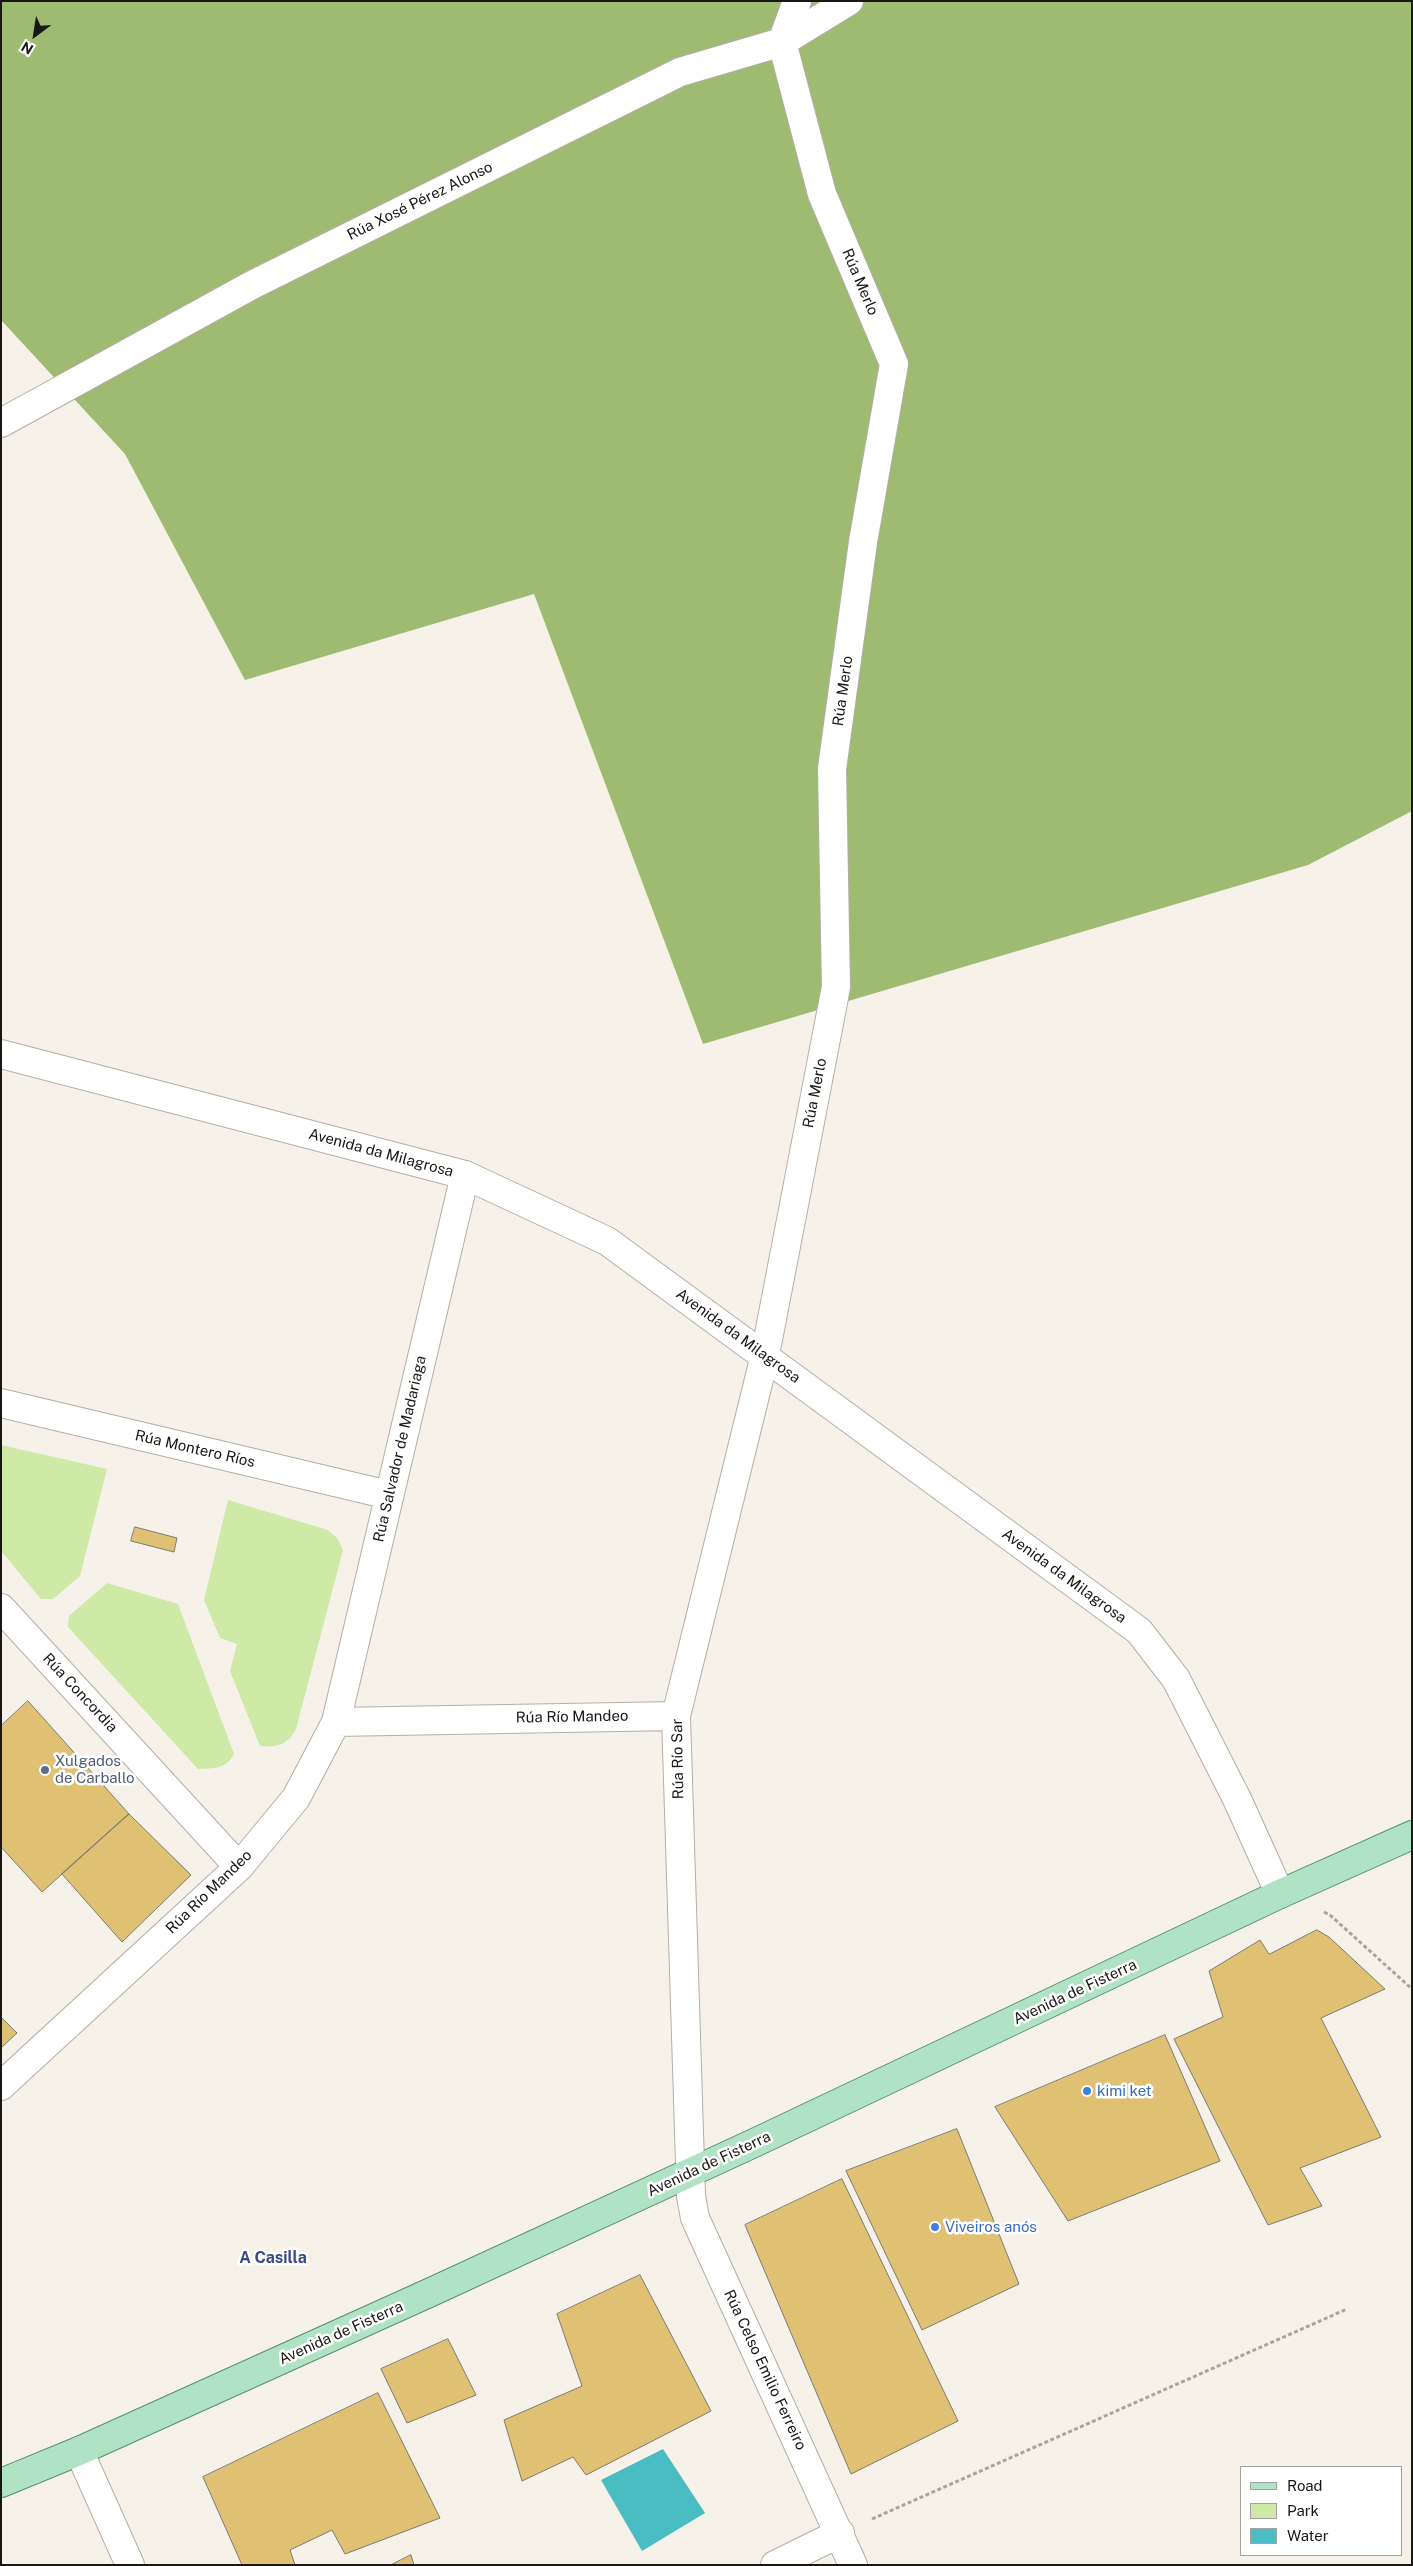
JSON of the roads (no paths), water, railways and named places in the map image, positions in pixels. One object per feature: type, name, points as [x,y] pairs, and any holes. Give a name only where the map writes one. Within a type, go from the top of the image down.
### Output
[{"type":"main road","name":"Avenida de Fisterra","points":[[2,2480],[79,2451],[692,2172],[1280,1894],[1412,1835]]},
{"type":"street","points":[[782,42],[797,1]]},
{"type":"street","name":"Rúa Xosé Pérez Alonso","points":[[1,423],[252,285],[680,72],[782,42],[848,1]]},
{"type":"street","name":"Rúa Merlo","points":[[765,1355],[836,987],[832,770],[863,542],[894,364],[822,194],[782,42]]},
{"type":"street","name":"Avenida da Milagrosa","points":[[1,1054],[465,1176],[607,1241],[765,1355],[1138,1631],[1176,1679],[1237,1799],[1280,1894]]},
{"type":"street","name":"Rúa Salvador de Madariaga","points":[[336,1722],[465,1176]]},
{"type":"street","name":"Rúa Río Sar","points":[[692,2172],[676,1716],[765,1355]]},
{"type":"street","name":"Rúa Montero Ríos","points":[[1,1403],[389,1495]]},
{"type":"street","name":"Rúa Concordia","points":[[1,1608],[239,1867]]},
{"type":"street","name":"Rúa Río Mandeo","points":[[1,2086],[239,1867],[296,1798],[336,1722],[676,1716]]},
{"type":"street","name":"Rúa Celso Emilio Ferreiro","points":[[692,2172],[691,2196],[695,2218],[853,2565]]},
{"type":"street","points":[[79,2451],[130,2565]]},
{"type":"street","points":[[775,2565],[840,2534]]},
{"type":"water","points":[[663,2449],[705,2513],[642,2551],[601,2480]]},
{"type":"place","name":"Xulgados de Carballo","points":[[45,1770]]},
{"type":"place","name":"kimi ket","points":[[1087,2091]]},
{"type":"place","name":"Viveiros anós","points":[[935,2227]]},
{"type":"district","name":"A Casilla","points":[[273,2258]]}]
